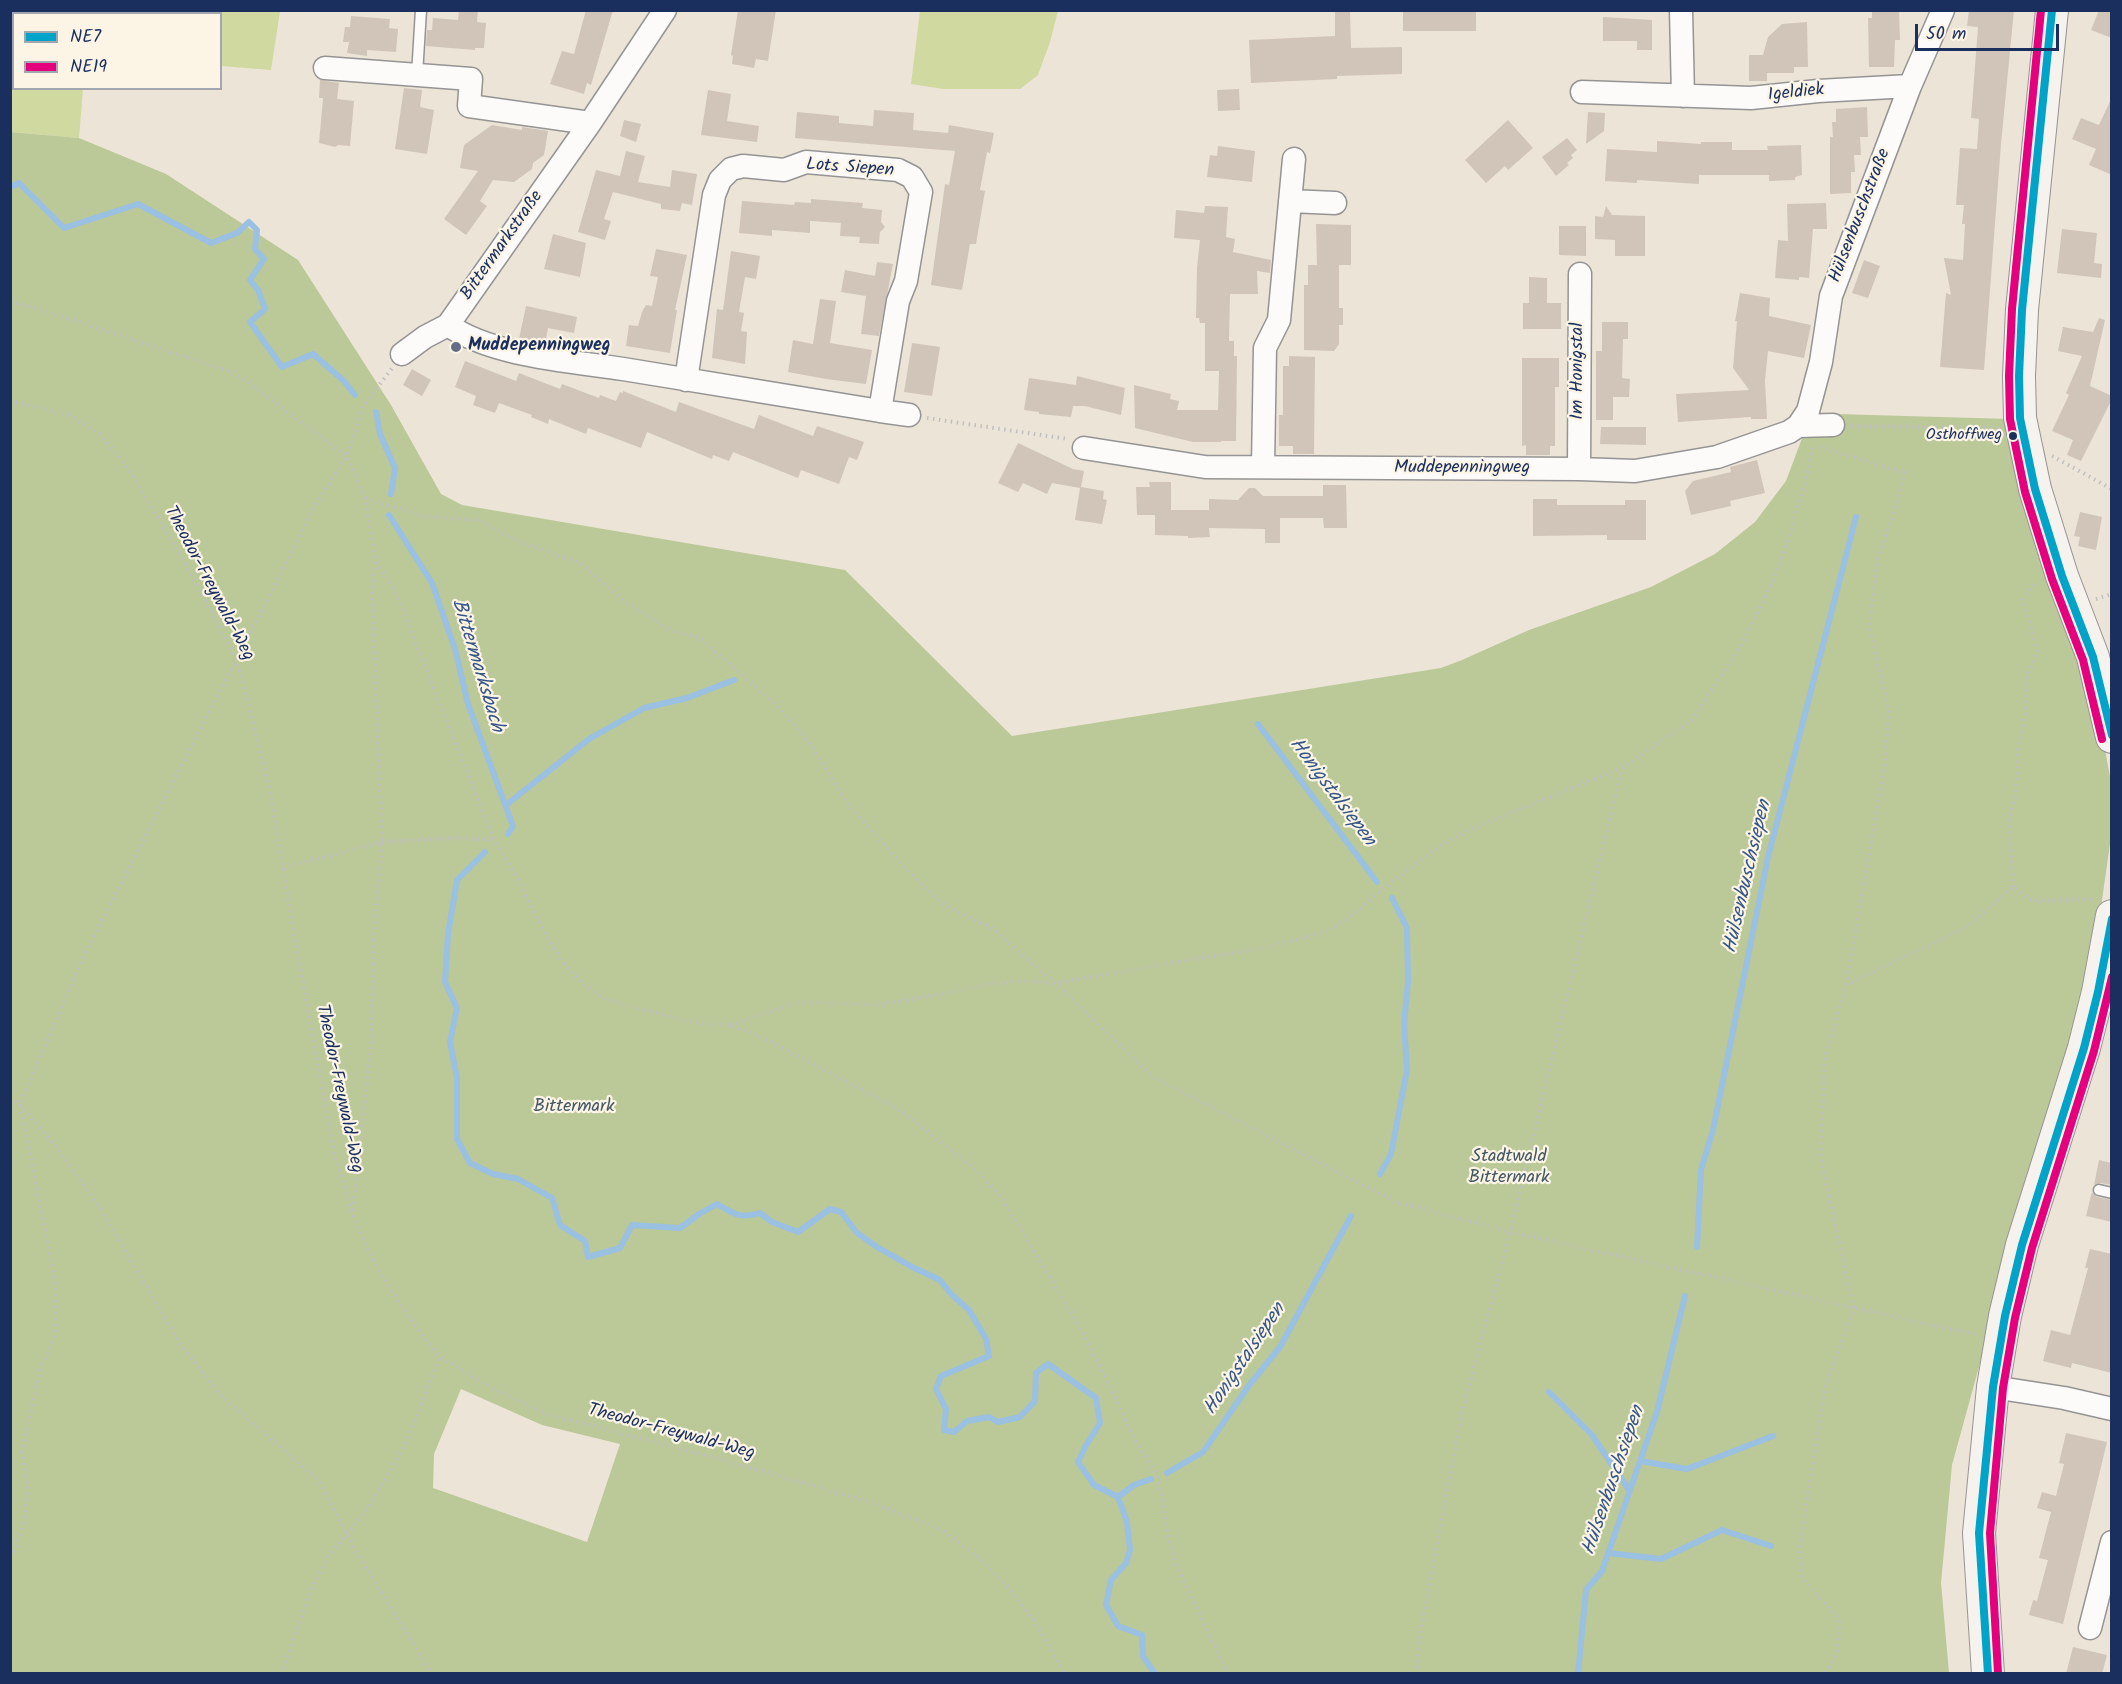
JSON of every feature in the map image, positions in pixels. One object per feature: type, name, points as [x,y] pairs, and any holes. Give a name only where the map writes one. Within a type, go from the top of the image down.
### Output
[{"type":"main road","points":[[2052,10],[2022,310],[2020,418],[2038,500],[2062,576],[2093,657],[2111,728]]},
{"type":"main road","points":[[1988,1674],[1979,1533],[1993,1388],[2005,1316],[2022,1245],[2084,1048],[2098,992],[2107,908]]},
{"type":"street","name":"Bittermarkstraße","points":[[402,354],[448,325],[590,123],[665,10]]},
{"type":"street","points":[[1681,10],[1683,96]]},
{"type":"street","name":"Hülsenbuschstraße","points":[[1798,426],[1808,411],[1821,362],[1831,296],[1910,86],[1943,10]]},
{"type":"street","points":[[325,68],[471,79],[469,106],[590,123]]},
{"type":"street","name":"Igeldiek","points":[[1582,92],[1751,98],[1818,91],[1910,86]]},
{"type":"street","points":[[1263,466],[1265,348],[1278,320],[1294,159]]},
{"type":"street","name":"Lots Siepen","points":[[686,380],[714,195],[720,180],[731,169],[743,166],[784,170],[806,162],[898,170],[912,177],[921,192],[906,281],[898,301],[880,411]]},
{"type":"street","points":[[1290,201],[1335,202]]},
{"type":"street","name":"Im Honigstal","points":[[1579,469],[1580,273]]},
{"type":"street","points":[[448,325],[462,335],[515,352],[909,415]]},
{"type":"street","name":"Muddepenningweg","points":[[1084,448],[1205,467],[1635,471],[1717,457],[1789,432],[1798,426],[1833,425]]},
{"type":"street","points":[[1993,1388],[2064,1398],[2112,1409]]},
{"type":"street","points":[[2090,1628],[2106,1590],[2112,1542]]},
{"type":"lane","points":[[417,75],[421,10]]},
{"type":"lane","points":[[2099,1190],[2112,1193]]},
{"type":"path","points":[[10,302],[39,309],[235,373],[347,456],[365,498],[375,561],[372,592],[381,842],[374,933],[371,1042],[353,1214]]},
{"type":"path","points":[[10,1557],[16,1548],[24,1522],[28,1490],[22,1452],[40,1370],[55,1335],[56,1286],[20,1104],[85,953],[310,513],[347,456],[362,408],[402,354]]},
{"type":"path","name":"Theodor-Freywald-Weg","points":[[10,401],[69,415],[99,434],[129,470],[184,562],[237,659],[270,791],[334,1153],[353,1214],[366,1246],[382,1276],[413,1323],[440,1357],[494,1389],[547,1414],[727,1461],[873,1503],[940,1529],[980,1559],[1006,1586],[1035,1622],[1065,1674]]},
{"type":"path","points":[[909,415],[1080,441],[1084,448]]},
{"type":"path","points":[[1833,425],[1999,429]]},
{"type":"path","points":[[729,1025],[804,1002],[880,1005],[998,983],[1027,981],[1055,983],[1278,945],[1330,930],[1441,845],[1471,829],[1622,768],[1692,720],[1743,642],[1777,573],[1805,484],[1813,445],[1906,473],[1878,558],[1869,624],[1889,712],[1884,769],[1846,985],[1825,1058],[1820,1156],[1854,1309],[1825,1388],[1800,1544],[1801,1577],[1839,1619],[1838,1651],[1825,1674]]},
{"type":"path","points":[[2049,454],[2112,489]]},
{"type":"path","points":[[365,498],[423,516],[479,520],[511,538],[581,564],[627,603],[670,630],[700,638],[780,708],[812,746],[847,803],[909,872],[945,906],[992,928],[1055,983],[1153,1077],[1396,1202],[1510,1232],[1988,1337]]},
{"type":"path","points":[[375,561],[396,594],[494,840],[517,877],[536,917],[562,962],[583,984],[607,1000],[633,1009],[706,1024],[729,1025],[764,1038],[912,1118],[977,1172],[1001,1197],[1078,1323],[1113,1390],[1135,1441],[1155,1471],[1163,1499],[1174,1562],[1228,1674]]},
{"type":"path","points":[[2041,577],[2022,600],[2038,651],[2027,675],[2025,717],[2018,748],[2016,793],[2009,820],[2013,886],[2026,897],[2036,901],[2107,908]]},
{"type":"path","points":[[2093,600],[2112,594]]},
{"type":"path","points":[[1416,1674],[1420,1635],[1461,1416],[1510,1232],[1622,768]]},
{"type":"path","points":[[283,868],[381,842],[447,838],[494,840]]},
{"type":"path","points":[[1846,985],[1968,926],[2013,886]]},
{"type":"path","points":[[10,1098],[20,1104],[55,1146],[99,1206],[181,1345],[197,1366],[220,1394],[319,1481],[360,1558],[432,1674]]},
{"type":"path","points":[[281,1674],[309,1591],[328,1557],[365,1512],[406,1440],[440,1357]]},
{"type":"green space","points":[[11,10],[280,11],[271,70],[222,66],[222,12],[12,12],[12,90],[83,90],[79,138],[11,132]]},
{"type":"green space","points":[[920,10],[1058,11],[1038,75],[1020,89],[943,89],[911,84]]},
{"type":"green space","name":"Stadtwald Bittermark","points":[[10,132],[79,138],[166,174],[298,260],[391,405],[441,494],[462,505],[845,570],[1012,736],[1441,668],[1529,630],[1651,587],[1715,554],[1755,522],[1786,481],[1804,433],[1835,433],[1836,414],[2009,419],[2098,712],[2111,782],[2111,837],[2098,928],[2067,1075],[2019,1221],[1952,1465],[1941,1583],[1949,1673],[11,1673]],"holes":[[[461,1389],[542,1425],[620,1444],[587,1542],[433,1488],[434,1454]]]},
{"type":"building","points":[[459,10],[478,10],[477,22],[486,23],[484,48],[475,48],[475,50],[426,46],[427,30],[432,30],[433,18],[458,20]]},
{"type":"building","points":[[586,10],[613,10],[591,85],[587,83],[584,94],[550,84],[562,51],[574,54]]},
{"type":"building","points":[[738,10],[776,10],[768,61],[756,59],[754,68],[732,64],[733,56],[731,55]]},
{"type":"building","points":[[1335,10],[1350,10],[1351,48],[1402,47],[1402,74],[1337,76],[1337,79],[1251,83],[1249,40],[1335,36]]},
{"type":"building","points":[[1403,10],[1476,10],[1476,31],[1403,31]]},
{"type":"building","points":[[1872,10],[1899,10],[1900,40],[1895,40],[1894,67],[1869,67],[1868,18],[1872,18]]},
{"type":"building","points":[[1969,10],[2014,10],[2001,144],[1984,370],[1940,367],[1946,293],[1951,295],[1944,258],[1963,260],[1964,205],[1956,205],[1960,148],[1977,149],[1979,119],[1971,118],[1978,27],[1967,26]]},
{"type":"building","points":[[2099,10],[2112,10],[2112,38],[2091,30]]},
{"type":"building","points":[[351,16],[390,19],[389,28],[398,29],[396,52],[367,50],[367,56],[347,53],[349,42],[343,42],[345,27],[350,27]]},
{"type":"building","points":[[1603,17],[1652,20],[1652,50],[1637,50],[1637,41],[1603,41]]},
{"type":"building","points":[[1807,22],[1808,67],[1794,67],[1794,73],[1767,73],[1767,81],[1749,81],[1749,55],[1763,55],[1768,37],[1782,24]]},
{"type":"building","points":[[320,80],[339,83],[337,99],[354,101],[350,146],[335,147],[319,143],[323,98],[319,98]]},
{"type":"building","points":[[404,88],[422,90],[420,107],[434,110],[427,154],[395,149]]},
{"type":"building","points":[[1239,89],[1240,110],[1218,111],[1217,90]]},
{"type":"building","points":[[708,90],[731,94],[727,121],[759,126],[757,142],[701,135]]},
{"type":"building","points":[[2112,97],[2112,175],[2089,165],[2096,149],[2072,139],[2081,118],[2099,125]]},
{"type":"building","points":[[1867,107],[1868,137],[1860,137],[1861,155],[1854,155],[1855,172],[1851,172],[1851,193],[1830,194],[1830,137],[1833,137],[1832,122],[1836,122],[1836,109]]},
{"type":"building","points":[[874,110],[914,113],[913,130],[948,133],[949,125],[994,133],[990,153],[987,152],[980,190],[985,191],[976,244],[970,244],[962,290],[931,285],[945,184],[949,185],[955,151],[795,138],[797,112],[839,116],[839,123],[873,126]]},
{"type":"building","points":[[1588,112],[1605,113],[1604,131],[1586,144]]},
{"type":"building","points":[[624,120],[641,124],[636,142],[620,136]]},
{"type":"building","points":[[1508,120],[1533,148],[1508,170],[1505,166],[1486,183],[1465,160]]},
{"type":"building","points":[[492,125],[548,131],[544,155],[533,163],[532,169],[514,182],[493,180],[480,201],[487,206],[466,235],[444,219],[478,171],[460,168],[464,145]]},
{"type":"building","points":[[1567,138],[1577,150],[1571,155],[1573,158],[1567,163],[1569,165],[1556,176],[1542,157]]},
{"type":"building","points":[[1657,141],[1701,144],[1701,142],[1732,142],[1732,150],[1768,150],[1767,146],[1801,145],[1802,175],[1795,177],[1795,180],[1769,181],[1769,175],[1699,175],[1699,184],[1637,180],[1637,183],[1605,181],[1607,149],[1657,152]]},
{"type":"building","points":[[1218,146],[1255,151],[1252,182],[1207,177],[1210,155],[1217,156]]},
{"type":"building","points":[[626,151],[645,156],[638,182],[670,187],[672,170],[697,174],[692,205],[682,203],[680,211],[661,209],[661,204],[613,192],[604,219],[611,221],[605,240],[578,232],[596,170],[620,176]]},
{"type":"building","points":[[811,199],[863,203],[862,208],[882,210],[881,222],[885,227],[880,232],[879,244],[859,243],[860,237],[840,236],[841,223],[810,221],[810,233],[772,230],[772,236],[739,233],[742,201],[794,205],[795,202],[811,203]]},
{"type":"building","points":[[1826,203],[1827,229],[1813,229],[1809,278],[1799,277],[1799,280],[1775,278],[1778,240],[1788,241],[1787,204]]},
{"type":"building","points":[[1205,206],[1228,207],[1226,237],[1235,239],[1233,252],[1271,260],[1270,273],[1257,271],[1258,294],[1230,294],[1229,341],[1234,341],[1234,356],[1237,356],[1236,441],[1193,442],[1135,428],[1134,385],[1171,394],[1170,399],[1179,401],[1177,410],[1218,410],[1219,371],[1205,371],[1205,323],[1200,323],[1199,318],[1196,318],[1200,240],[1174,238],[1176,210],[1204,213]]},
{"type":"building","points":[[1606,206],[1612,215],[1645,216],[1645,256],[1615,256],[1615,240],[1595,239],[1595,216],[1603,217]]},
{"type":"building","points":[[1316,224],[1351,225],[1351,265],[1339,265],[1339,308],[1343,308],[1343,325],[1339,325],[1339,344],[1334,351],[1304,350],[1304,285],[1308,285],[1308,265],[1317,265]]},
{"type":"building","points":[[1559,226],[1586,226],[1586,256],[1559,255]]},
{"type":"building","points":[[2062,229],[2097,233],[2094,263],[2102,264],[2101,278],[2057,273]]},
{"type":"building","points":[[553,234],[586,243],[580,277],[544,269]]},
{"type":"building","points":[[656,249],[687,255],[675,310],[677,310],[670,353],[626,346],[629,325],[638,326],[646,305],[652,306],[658,277],[650,276]]},
{"type":"building","points":[[731,251],[760,256],[756,279],[745,277],[739,312],[744,313],[741,331],[747,332],[745,364],[712,358],[717,309],[723,310]]},
{"type":"building","points":[[1864,260],[1880,266],[1868,298],[1852,293]]},
{"type":"building","points":[[877,262],[893,264],[879,336],[861,334],[866,296],[841,292],[845,270],[875,276]]},
{"type":"building","points":[[1529,277],[1547,278],[1547,303],[1561,303],[1561,329],[1523,329],[1523,303],[1529,303]]},
{"type":"building","points":[[1740,293],[1770,298],[1769,316],[1811,325],[1804,358],[1768,351],[1765,381],[1767,419],[1751,419],[1751,417],[1678,422],[1676,394],[1749,390],[1733,368],[1737,321],[1735,321]]},
{"type":"building","points":[[820,299],[836,301],[830,343],[872,350],[866,384],[788,372],[793,340],[813,344]]},
{"type":"building","points":[[526,306],[577,317],[574,333],[548,328],[545,344],[519,339]]},
{"type":"building","points":[[2099,318],[2105,320],[2090,386],[2112,396],[2112,399],[2081,461],[2067,455],[2073,440],[2052,431],[2069,395],[2066,393],[2082,356],[2058,351],[2063,327],[2093,332]]},
{"type":"building","points":[[1602,322],[1628,322],[1628,339],[1623,339],[1622,378],[1630,379],[1629,397],[1613,397],[1613,420],[1596,420],[1596,351],[1602,351]]},
{"type":"building","points":[[912,343],[940,347],[932,396],[904,392]]},
{"type":"building","points":[[1289,356],[1315,357],[1314,454],[1293,454],[1293,446],[1279,446],[1279,415],[1283,415],[1283,366],[1289,366]]},
{"type":"building","points":[[1522,358],[1559,358],[1559,387],[1555,387],[1555,446],[1550,446],[1550,455],[1526,455],[1526,445],[1522,446]]},
{"type":"building","points":[[465,361],[516,381],[519,373],[560,389],[562,384],[599,398],[600,395],[616,401],[620,392],[623,393],[623,391],[676,412],[679,402],[754,429],[759,415],[813,436],[817,426],[864,442],[857,460],[849,457],[839,484],[801,470],[798,478],[733,452],[729,461],[713,455],[712,459],[647,432],[641,448],[588,428],[586,434],[549,419],[548,424],[531,417],[532,415],[499,403],[495,413],[473,405],[476,396],[455,387]]},
{"type":"building","points":[[412,369],[431,380],[422,396],[403,385]]},
{"type":"building","points":[[1077,376],[1125,388],[1121,415],[1085,406],[1073,406],[1071,417],[1024,410],[1029,378],[1076,385]]},
{"type":"building","points":[[1601,427],[1646,427],[1646,445],[1600,444]]},
{"type":"building","points":[[1018,443],[1073,469],[1084,471],[1081,487],[1104,491],[1103,499],[1107,500],[1102,524],[1075,520],[1080,488],[1052,483],[1047,494],[1023,483],[1018,492],[998,483]]},
{"type":"building","points":[[1757,460],[1765,493],[1730,501],[1731,506],[1691,515],[1685,491],[1693,481],[1731,472],[1730,467]]},
{"type":"building","points":[[1149,482],[1171,482],[1171,510],[1209,510],[1209,499],[1238,500],[1249,488],[1255,488],[1263,496],[1323,496],[1323,485],[1346,485],[1347,528],[1324,528],[1323,518],[1280,518],[1280,543],[1265,543],[1265,529],[1209,528],[1210,537],[1155,535],[1155,515],[1137,515],[1136,487],[1150,487]]},
{"type":"building","points":[[1533,499],[1557,499],[1557,505],[1625,505],[1625,500],[1646,500],[1646,540],[1607,540],[1607,535],[1533,536]]},
{"type":"building","points":[[2080,512],[2102,517],[2096,550],[2078,546],[2080,537],[2074,536]]},
{"type":"building","points":[[2099,1160],[2112,1163],[2112,1185],[2100,1183],[2094,1185]]},
{"type":"building","points":[[2092,1192],[2097,1197],[2112,1200],[2112,1222],[2086,1216]]},
{"type":"building","points":[[2090,1249],[2112,1254],[2112,1373],[2072,1363],[2071,1368],[2043,1361],[2051,1330],[2070,1335],[2088,1268],[2085,1268]]},
{"type":"building","points":[[2066,1433],[2107,1442],[2063,1624],[2029,1615],[2033,1600],[2037,1601],[2048,1560],[2039,1558],[2051,1512],[2037,1508],[2042,1492],[2056,1496],[2064,1464],[2059,1463]]},
{"type":"building","points":[[2073,1647],[2107,1655],[2102,1674],[2066,1674]]},
{"type":"waterway","name":"Bittermarksbach","points":[[10,187],[19,183],[64,228],[138,204],[211,243],[237,233],[249,222],[257,230],[255,249],[264,259],[250,280],[258,290],[265,309],[250,322],[282,367],[313,354],[344,381],[355,395]]},
{"type":"waterway","name":"Bittermarksbach","points":[[376,412],[380,434],[395,468],[391,494]]},
{"type":"waterway","name":"Bittermarksbach","points":[[389,515],[432,583],[455,649],[468,704],[513,826],[508,834]]},
{"type":"waterway","name":"Hülsenbuschsiepen","points":[[1697,1247],[1701,1170],[1713,1130],[1768,857],[1856,517]]},
{"type":"waterway","points":[[506,805],[589,739],[644,708],[687,698],[734,680]]},
{"type":"waterway","name":"Honigstalsiepen","points":[[1258,724],[1377,882]]},
{"type":"waterway","name":"Bittermarksbach","points":[[485,852],[457,880],[448,934],[445,982],[457,1008],[450,1042],[457,1078],[457,1139],[470,1163],[493,1174],[518,1179],[552,1198],[560,1225],[585,1241],[588,1257],[620,1248],[632,1225],[680,1228],[717,1204],[737,1214],[747,1216],[760,1213],[772,1222],[798,1232],[830,1209],[841,1212],[857,1233],[877,1247],[940,1280],[951,1294],[969,1310],[986,1339],[989,1356],[941,1376],[936,1389],[946,1409],[944,1430],[954,1432],[967,1421],[989,1417],[998,1422],[1020,1417],[1035,1401],[1036,1373],[1048,1364],[1096,1398],[1100,1423],[1078,1462],[1094,1485],[1118,1497],[1127,1522],[1130,1550],[1126,1563],[1111,1580],[1106,1605],[1118,1626],[1142,1635],[1143,1656],[1155,1674]]},
{"type":"waterway","name":"Honigstalsiepen","points":[[1380,1174],[1391,1154],[1407,1070],[1404,1023],[1408,982],[1407,928],[1392,898]]},
{"type":"waterway","name":"Honigstalsiepen","points":[[1167,1473],[1203,1452],[1250,1384],[1280,1347],[1351,1216]]},
{"type":"waterway","name":"Hülsenbuschsiepen","points":[[1578,1674],[1586,1590],[1602,1571],[1657,1412],[1685,1296]]},
{"type":"waterway","points":[[1549,1392],[1592,1435],[1629,1490]]},
{"type":"waterway","points":[[1640,1461],[1687,1469],[1773,1436]]},
{"type":"waterway","name":"Honigstalsiepen","points":[[1118,1497],[1134,1485],[1151,1479]]},
{"type":"waterway","points":[[1608,1553],[1661,1559],[1722,1530],[1771,1546]]},
{"type":"transit line","name":"NE19","points":[[2041,10],[2012,309],[2010,419],[2025,492],[2052,579],[2083,660],[2102,739]]},
{"type":"transit line","name":"NE7","points":[[2052,10],[2022,310],[2020,418],[2035,489],[2062,576],[2093,657],[2112,735]]},
{"type":"transit line","name":"NE7","points":[[1988,1674],[1979,1533],[1993,1387],[2005,1316],[2022,1245],[2084,1048],[2098,992],[2112,919]]},
{"type":"transit line","name":"NE19","points":[[1998,1673],[1990,1533],[2003,1388],[2015,1318],[2032,1248],[2094,1051],[2112,977]]},
{"type":"place","name":"Muddepenningweg","points":[[456,347]]},
{"type":"place","name":"Osthoffweg","points":[[2013,436]]},
{"type":"park label","name":"Bittermark","points":[[574,1108]]}]
